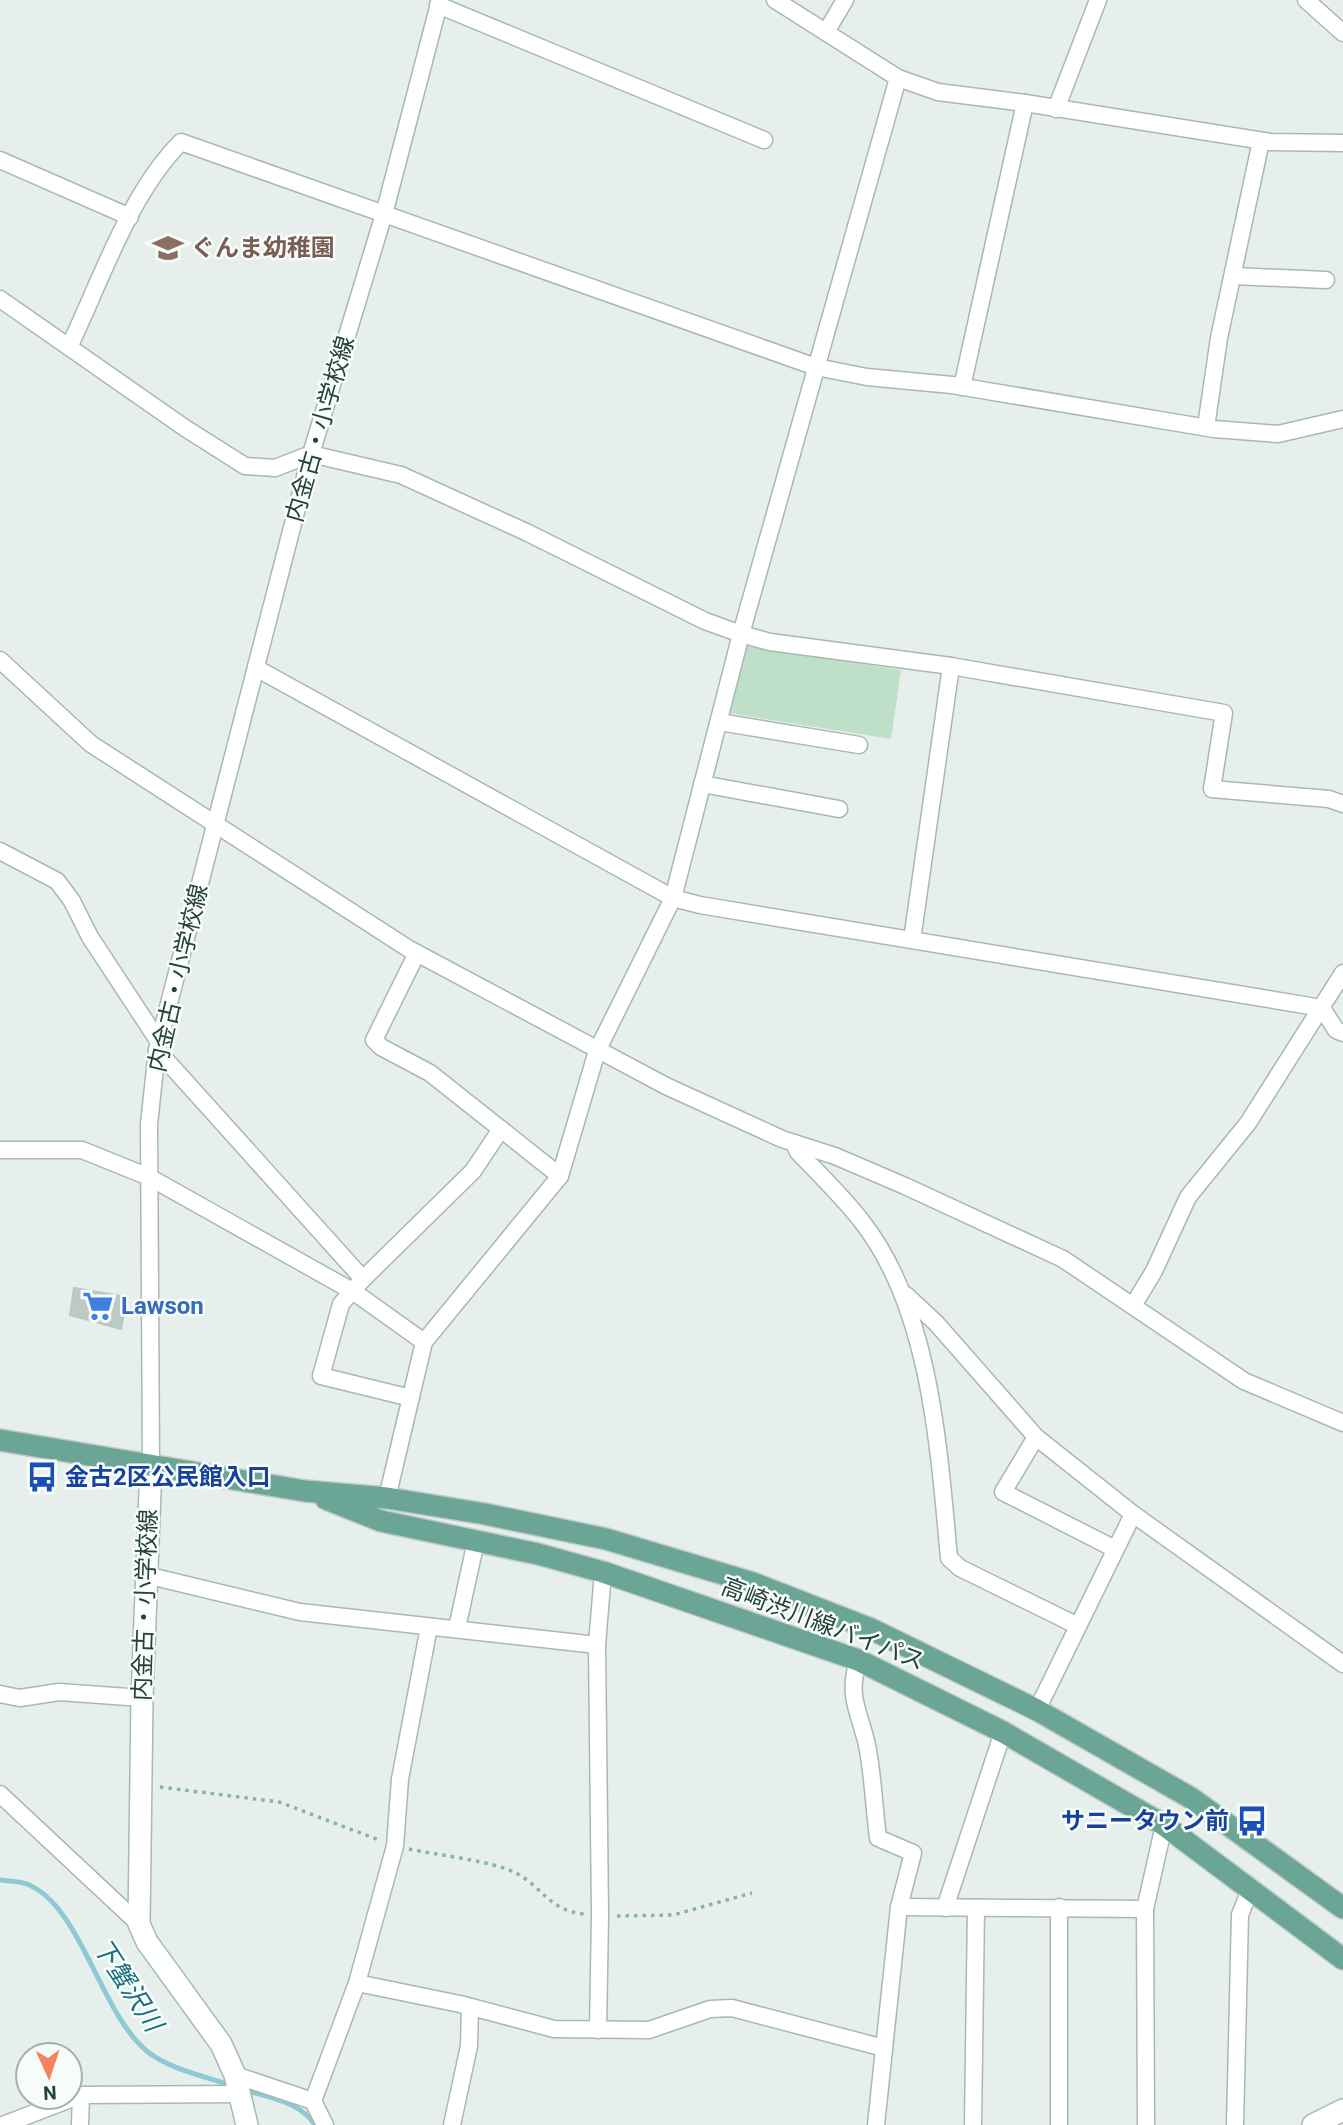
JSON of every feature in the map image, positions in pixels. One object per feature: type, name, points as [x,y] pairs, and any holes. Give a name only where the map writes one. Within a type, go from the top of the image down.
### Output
[{"type":"main road","name":"高崎渋川線バイパス","points":[[0,1440],[305,1491],[387,1498],[606,1539],[753,1583],[871,1629],[1037,1710],[1191,1798],[1343,1908]]},
{"type":"main road","name":"高崎渋川線バイパス","points":[[305,1491],[381,1521],[603,1572],[858,1660],[1003,1732],[1164,1825],[1251,1887],[1343,1959]]},
{"type":"street","points":[[775,0],[898,78],[938,92],[1026,103],[1261,141],[1343,143]]},
{"type":"street","points":[[826,32],[845,0]]},
{"type":"street","points":[[1056,109],[1098,0]]},
{"type":"street","points":[[1306,0],[1343,33]]},
{"type":"street","points":[[439,2],[764,140]]},
{"type":"street","name":"内金古・小学校線","points":[[139,1924],[142,1698],[151,1465],[149,1124],[158,1046],[311,454],[384,214],[439,2]]},
{"type":"street","points":[[387,1498],[424,1342],[560,1176],[597,1051],[673,898],[741,634],[898,78]]},
{"type":"street","points":[[962,387],[1026,103]]},
{"type":"street","points":[[1206,428],[1219,338],[1261,141]]},
{"type":"street","points":[[69,347],[130,216],[162,160],[181,142],[816,367],[867,377],[962,387],[1206,428],[1278,434],[1343,419]]},
{"type":"street","points":[[0,160],[130,216]]},
{"type":"street","points":[[1234,276],[1326,280]]},
{"type":"street","points":[[0,299],[245,466],[275,468],[311,454],[401,475],[526,532],[682,610],[741,634],[770,642],[951,666],[1224,713],[1212,789],[1329,799],[1343,804]]},
{"type":"street","points":[[0,660],[91,744],[298,880],[417,953],[597,1051],[677,1091],[794,1143],[859,1166],[1063,1259],[1134,1304],[1195,1350],[1244,1381],[1343,1423]]},
{"type":"street","points":[[912,940],[951,666]]},
{"type":"street","points":[[256,668],[673,898],[700,905],[1322,1008],[1336,1030],[1343,1033]]},
{"type":"street","points":[[719,722],[859,745]]},
{"type":"street","points":[[702,785],[839,809]]},
{"type":"street","points":[[0,850],[57,881],[158,1046],[359,1285],[424,1342]]},
{"type":"street","points":[[417,953],[374,1040],[381,1047],[429,1073],[560,1176]]},
{"type":"street","points":[[1134,1304],[1154,1271],[1188,1197],[1248,1123],[1343,973]]},
{"type":"street","points":[[411,1398],[321,1376],[341,1304],[473,1171],[501,1129]]},
{"type":"street","points":[[794,1143],[798,1152],[864,1224],[903,1293],[916,1325],[942,1478],[949,1558],[960,1569],[1077,1626]]},
{"type":"street","points":[[0,1150],[82,1150],[149,1177],[359,1285]]},
{"type":"street","points":[[903,1293],[936,1322],[1036,1437],[1133,1514],[1343,1664]]},
{"type":"street","points":[[1036,1437],[1003,1492],[1115,1549]]},
{"type":"street","points":[[1037,1710],[1133,1514]]},
{"type":"street","points":[[457,1628],[476,1541]]},
{"type":"street","points":[[598,2030],[600,1915],[597,1645],[603,1572]]},
{"type":"street","points":[[146,1575],[274,1607],[597,1645]]},
{"type":"street","points":[[325,2125],[313,2101],[357,1983],[394,1846],[400,1779],[429,1627]]},
{"type":"street","points":[[858,1660],[851,1684],[854,1707],[866,1744],[878,1838],[913,1853],[899,1907],[876,2125]]},
{"type":"street","points":[[0,1694],[20,1698],[59,1692],[142,1698]]},
{"type":"street","points":[[945,1908],[1003,1732]]},
{"type":"street","points":[[0,1794],[139,1924],[147,1942],[221,2044],[237,2084],[247,2125]]},
{"type":"street","points":[[1146,2125],[1145,1909],[1164,1825]]},
{"type":"street","points":[[1235,2125],[1240,1914],[1251,1887]]},
{"type":"street","points":[[899,1907],[1145,1909]]},
{"type":"street","points":[[1059,1907],[1059,2125]]},
{"type":"street","points":[[973,2125],[976,1908]]},
{"type":"street","points":[[357,1983],[470,2007],[554,2029],[649,2030],[710,2010],[732,2008],[884,2048]]},
{"type":"street","points":[[452,2125],[469,2046],[470,2007]]},
{"type":"street","points":[[84,2095],[237,2084],[313,2101]]},
{"type":"street","points":[[1313,2125],[1343,2110]]},
{"type":"street","points":[[3,2125],[39,2111]]},
{"type":"path","points":[[141,1784],[279,1802],[394,1846],[506,1869],[517,1874],[553,1904],[567,1912],[673,1915],[752,1893]]},
{"type":"green space","points":[[749,646],[901,670],[891,739],[728,713],[743,649]]},
{"type":"building","name":"Lawson","points":[[74,1288],[127,1297],[121,1329],[70,1315]]},
{"type":"waterway","name":"下蟹沢川","points":[[0,1880],[27,1884],[46,1896],[62,1914],[117,2013],[131,2035],[148,2052],[178,2068],[233,2086]]},
{"type":"waterway","name":"下蟹沢川","points":[[245,2090],[293,2106],[309,2117],[315,2125]]},
{"type":"place","name":"ぐんま幼稚園","points":[[168,248]]},
{"type":"place","name":"Lawson","points":[[98,1306]]},
{"type":"place","name":"金古2区公民館入口","points":[[42,1477]]},
{"type":"place","name":"サニータウン前","points":[[1252,1821]]}]
